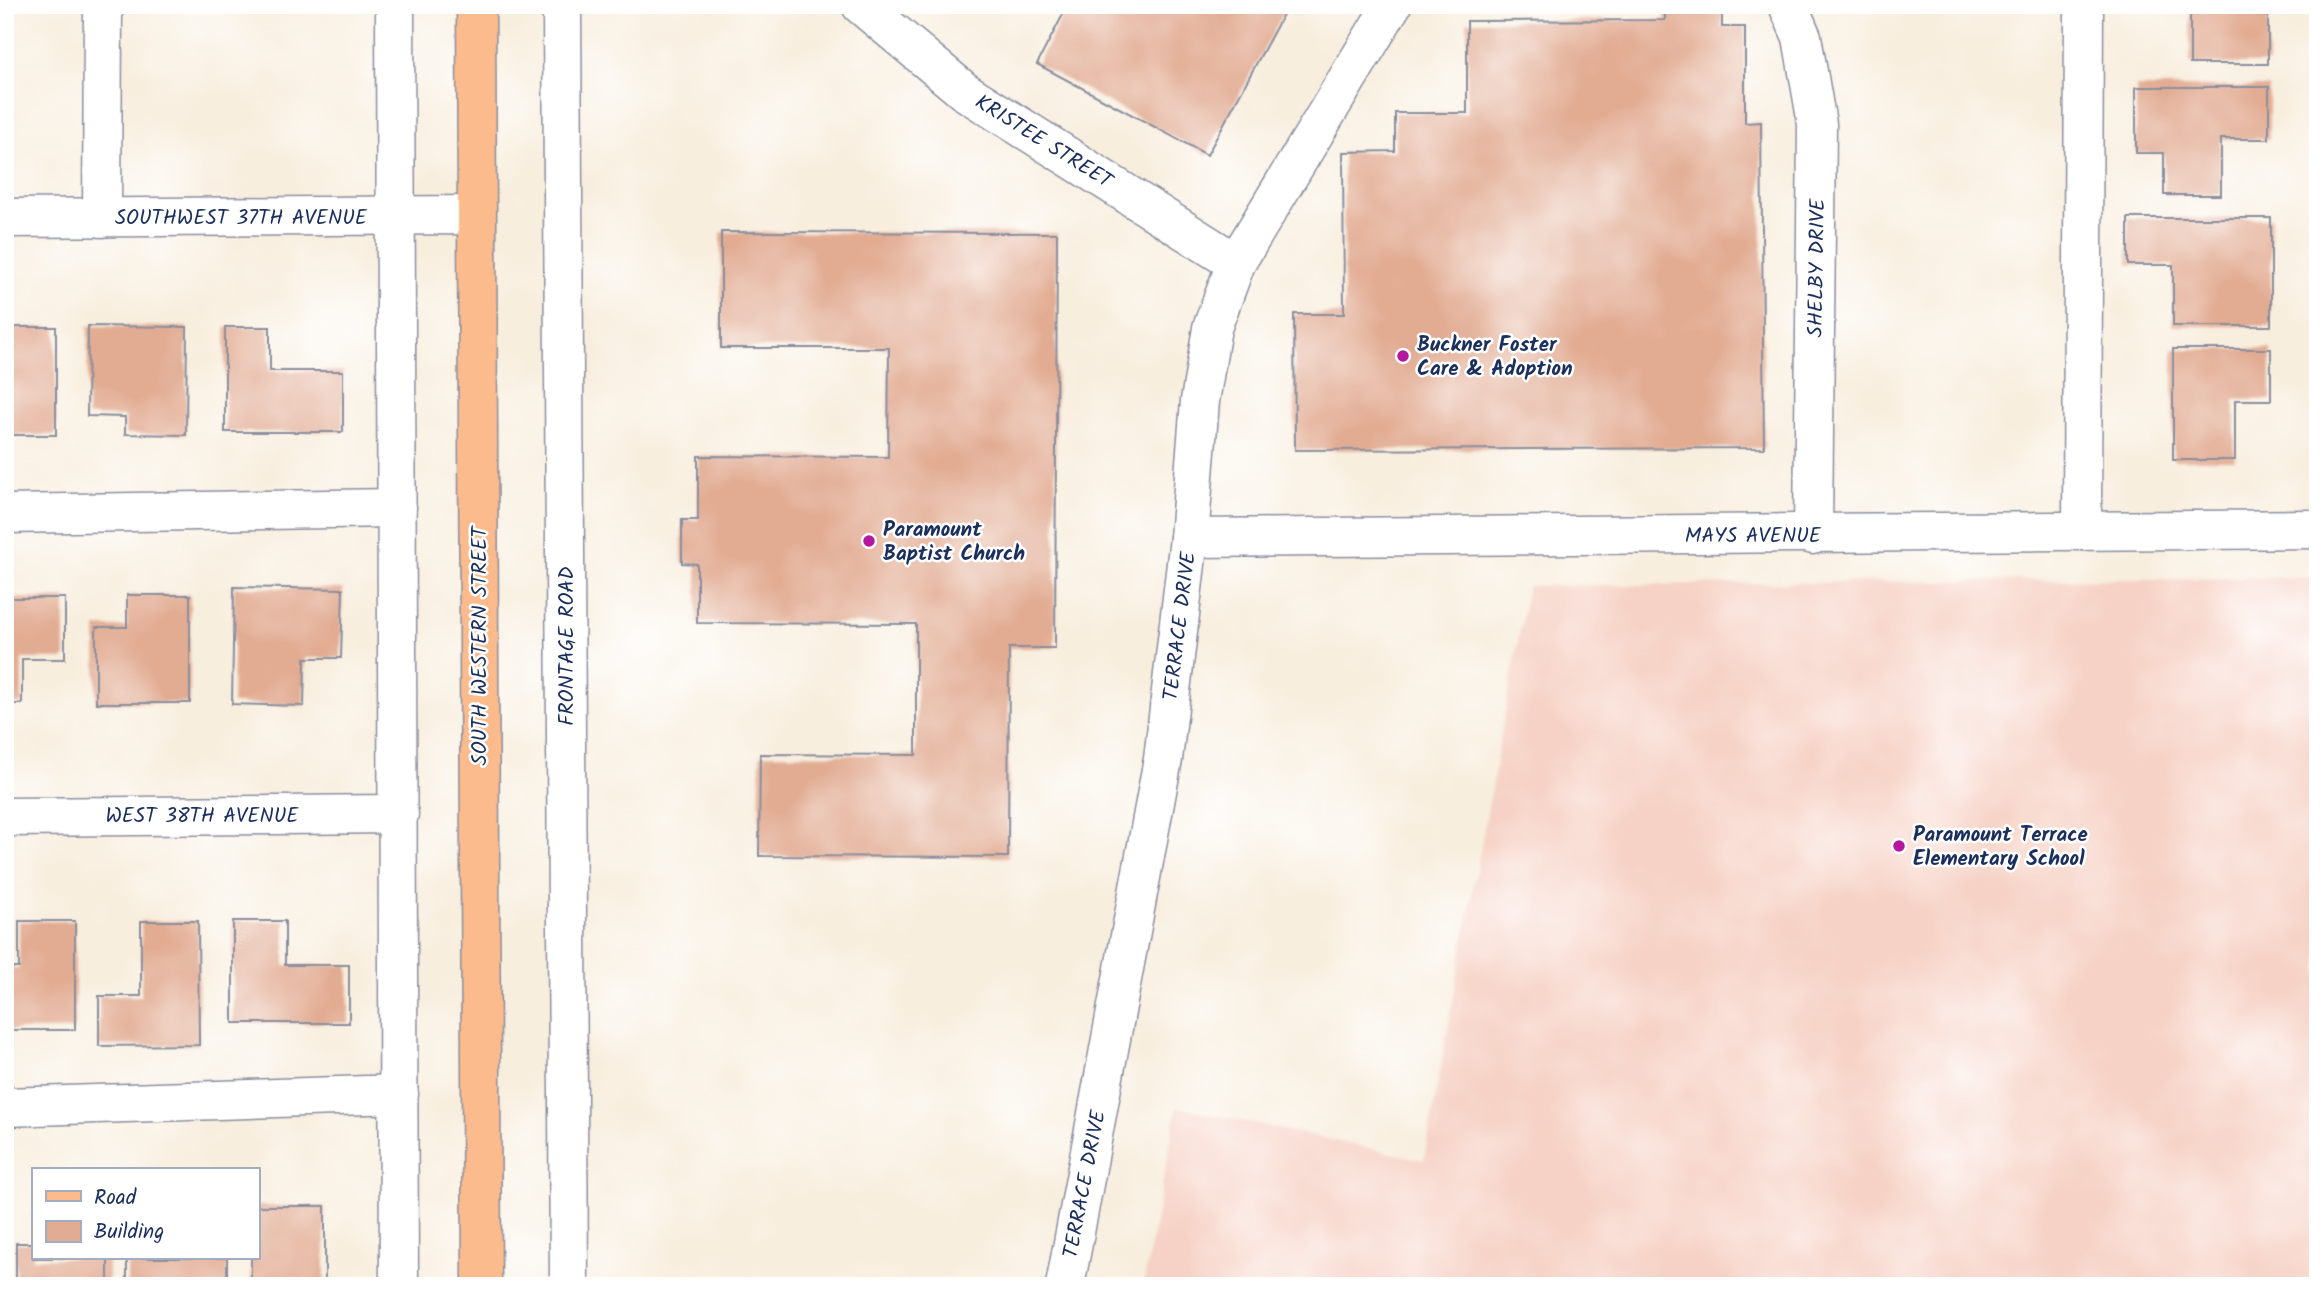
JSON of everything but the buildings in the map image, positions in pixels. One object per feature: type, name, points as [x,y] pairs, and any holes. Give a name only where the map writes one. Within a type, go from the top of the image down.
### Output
[{"type":"main road","name":"SOUTH WESTERN STREET","points":[[477,5],[482,1286]]},
{"type":"street","points":[[102,218],[103,5]]},
{"type":"street","points":[[395,5],[399,1286]]},
{"type":"street","name":"FRONTAGE ROAD","points":[[562,5],[569,1286]]},
{"type":"street","name":"KRISTEE STREET","points":[[861,5],[964,91],[1236,263]]},
{"type":"street","name":"TERRACE DRIVE","points":[[1065,1286],[1163,759],[1189,538],[1200,401],[1212,328],[1236,263],[1392,5]]},
{"type":"street","name":"SHELBY DRIVE","points":[[1788,5],[1802,37],[1817,124],[1813,535]]},
{"type":"street","points":[[2082,531],[2084,5]]},
{"type":"street","name":"SOUTHWEST 37TH AVENUE","points":[[5,218],[477,215]]},
{"type":"street","points":[[5,514],[397,508]]},
{"type":"street","name":"MAYS AVENUE","points":[[1189,538],[2318,529]]},
{"type":"street","name":"WEST 38TH AVENUE","points":[[5,817],[399,814]]},
{"type":"street","points":[[5,1107],[399,1094]]},
{"type":"shaded area","name":"Paramount Terrace Elementary School","points":[[2318,577],[2318,1286],[1143,1286],[1177,1107],[1424,1160],[1528,586]]},
{"type":"place","name":"Buckner Foster Care & Adoption","points":[[1403,356]]},
{"type":"place","name":"Paramount Baptist Church","points":[[869,541]]},
{"type":"place","name":"Paramount Terrace Elementary School","points":[[1899,846]]}]
